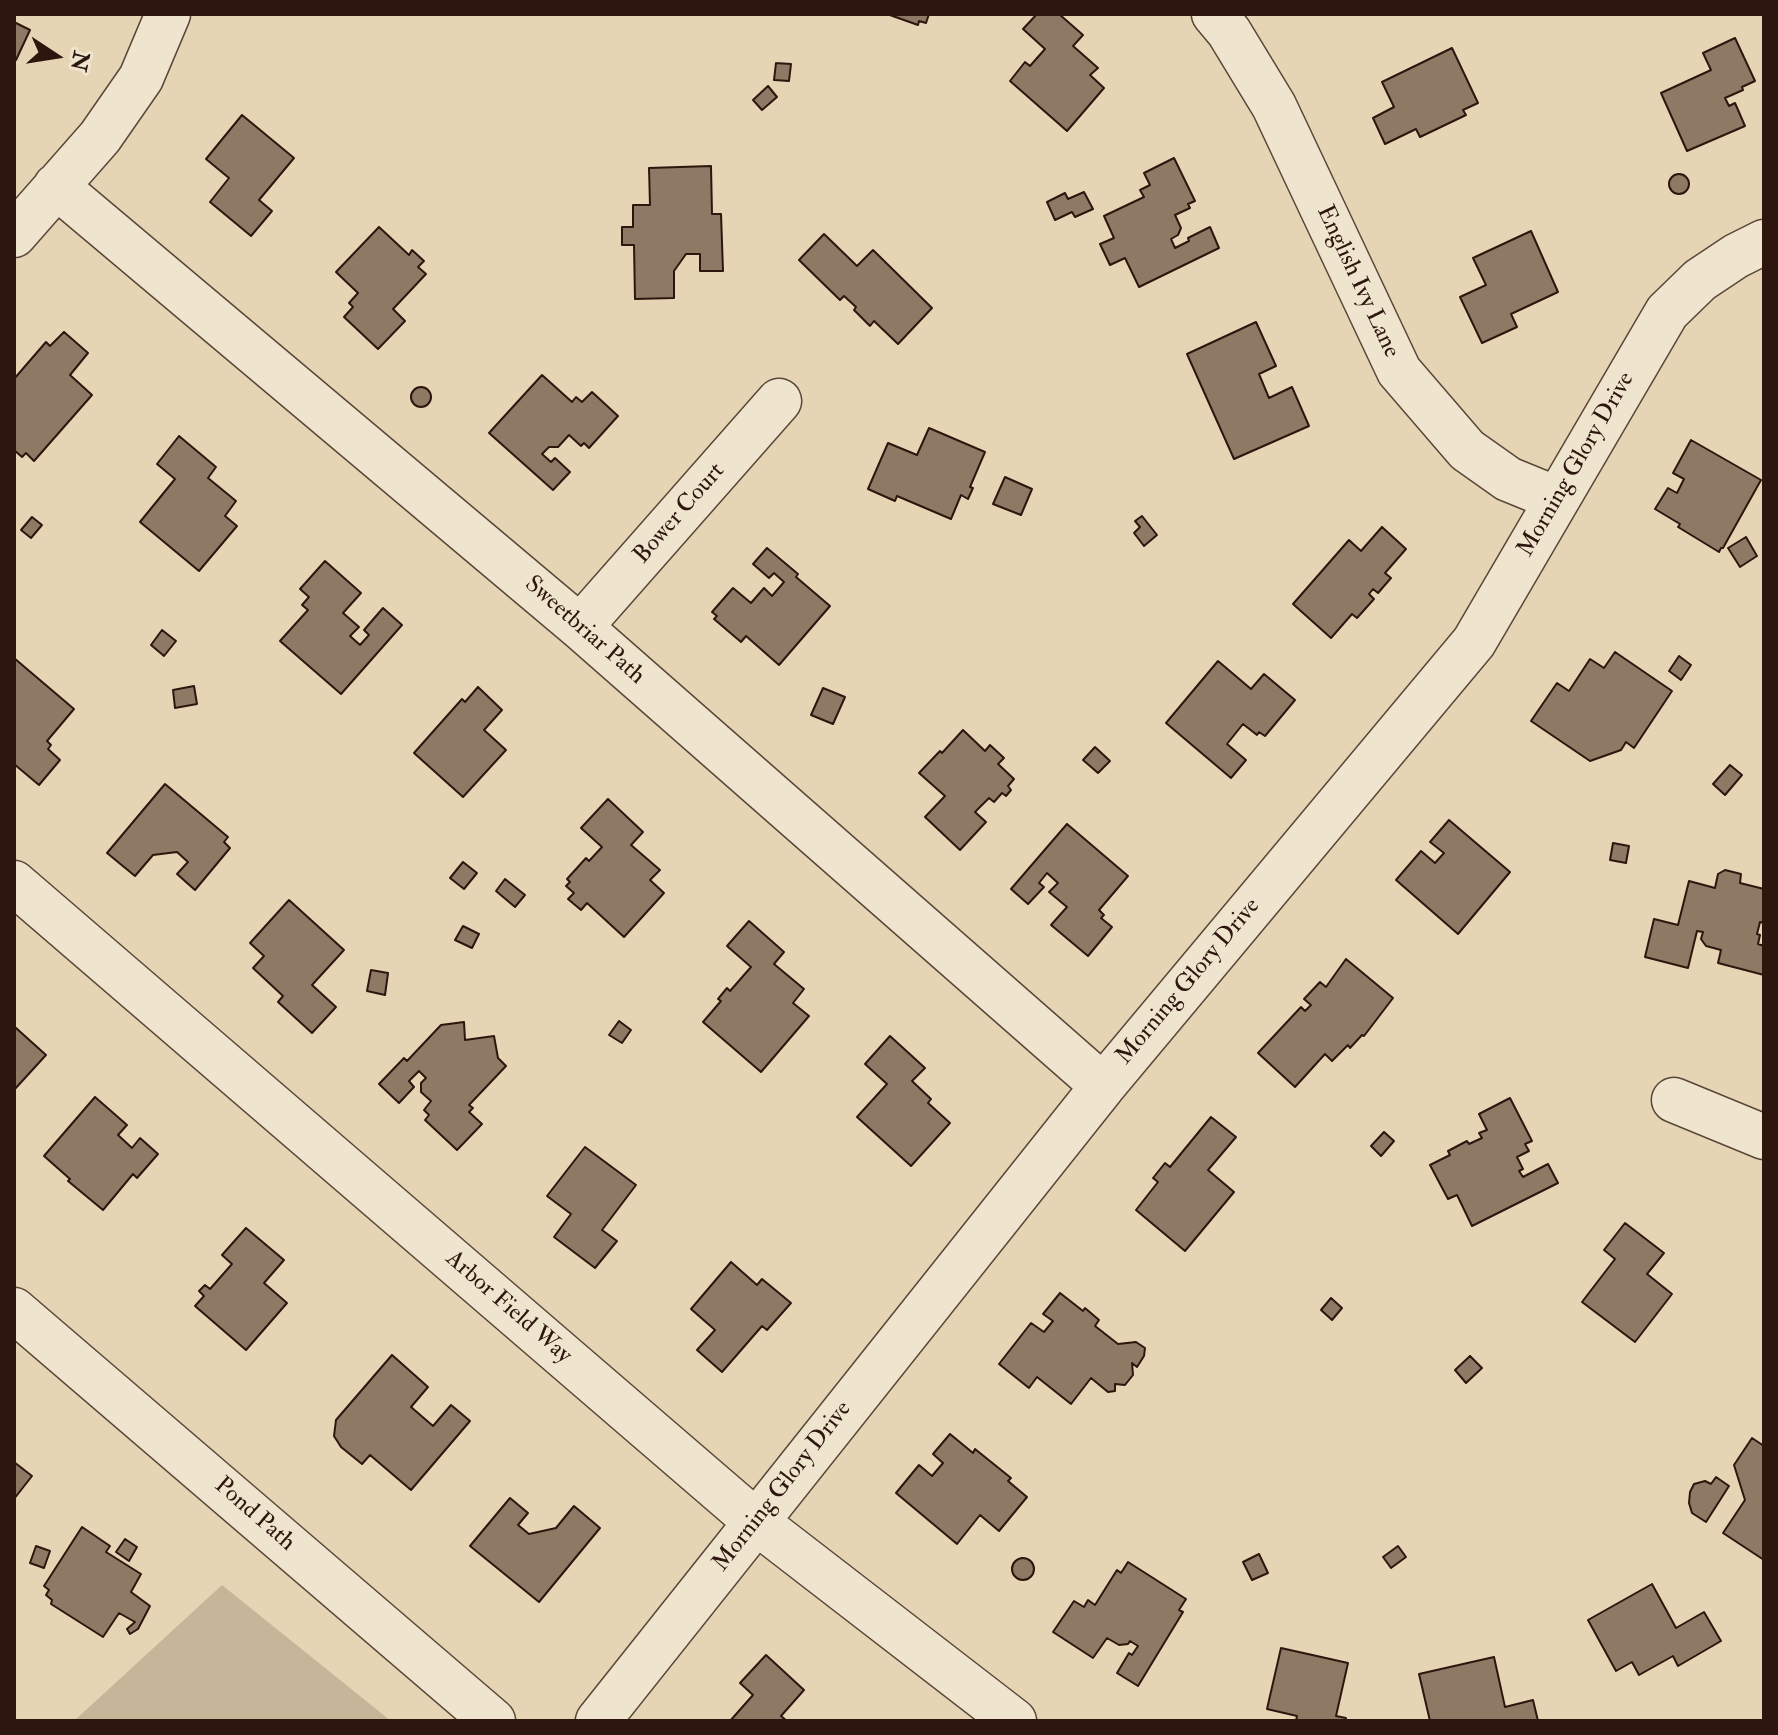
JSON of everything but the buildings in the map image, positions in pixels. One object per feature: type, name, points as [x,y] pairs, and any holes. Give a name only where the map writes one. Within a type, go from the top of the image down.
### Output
[{"type":"street","points":[[14,235],[100,137],[141,78],[168,14]]},
{"type":"street","name":"English Ivy Lane","points":[[1214,14],[1229,32],[1274,106],[1399,371],[1467,450],[1508,479],[1557,499]]},
{"type":"street","name":"Sweetbriar Path","points":[[56,186],[580,627],[1103,1086]]},
{"type":"street","name":"Morning Glory Drive","points":[[598,1721],[1103,1086],[1474,642],[1667,312],[1700,280],[1764,242]]},
{"type":"street","name":"Bower Court","points":[[580,627],[779,401]]},
{"type":"street","name":"Arbor Field Way","points":[[14,883],[755,1521],[1014,1721]]},
{"type":"street","points":[[1674,1100],[1764,1137]]},
{"type":"street","name":"Pond Path","points":[[14,1310],[493,1721]]},
{"type":"shaded area","points":[[222,1585],[391,1721],[74,1721]]}]
